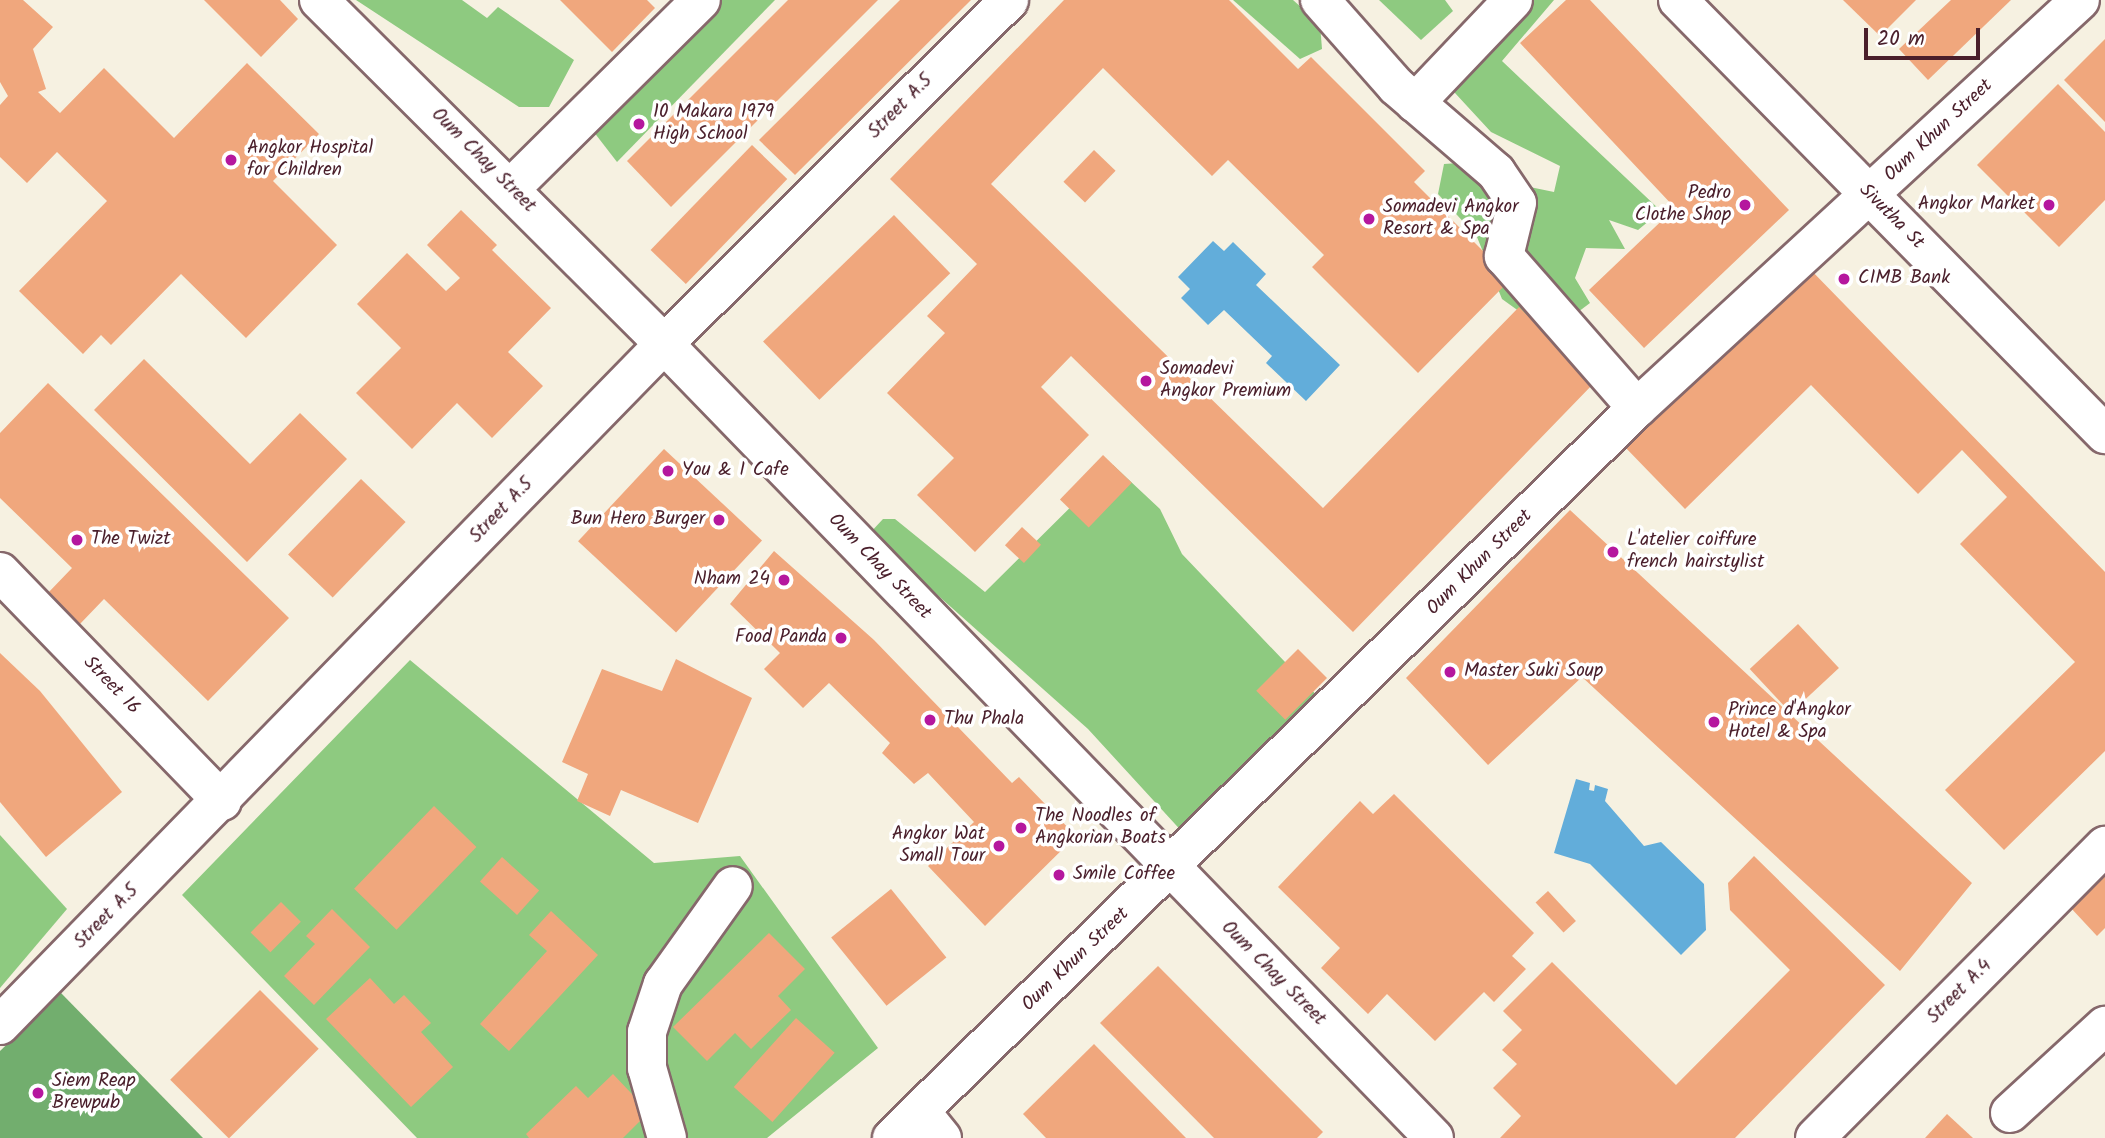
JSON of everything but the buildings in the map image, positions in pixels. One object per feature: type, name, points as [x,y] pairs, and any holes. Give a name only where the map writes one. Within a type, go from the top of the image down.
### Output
[{"type":"street","name":"Oum Chay Street","points":[[319,0],[511,188],[664,344],[1170,869],[1434,1138]]},
{"type":"street","points":[[511,188],[702,0]]},
{"type":"street","name":"Street A.5","points":[[0,1025],[222,801],[664,344],[1009,0]]},
{"type":"street","points":[[1320,0],[1406,94],[1496,172],[1517,203],[1504,256],[1637,408]]},
{"type":"street","points":[[1406,94],[1478,0]]},
{"type":"street","points":[[1406,94],[1513,0]]},
{"type":"street","name":"Sivutha St","points":[[1678,0],[2105,434]]},
{"type":"street","name":"Oum Khun Street","points":[[892,1138],[931,1125],[1170,869],[1637,408],[2080,0]]},
{"type":"street","name":"Street 16","points":[[0,572],[222,801]]},
{"type":"street","name":"Street A.4","points":[[1815,1138],[2105,846]]},
{"type":"street","points":[[667,1138],[647,1068],[647,1031],[663,984],[733,886]]},
{"type":"street","points":[[2010,1113],[2105,1026]]},
{"type":"green space","points":[[356,0],[462,0],[487,18],[498,7],[574,60],[549,107],[519,107]]},
{"type":"green space","points":[[695,0],[775,0],[617,162],[573,105]]},
{"type":"green space","points":[[1233,0],[1293,0],[1320,24],[1322,49],[1300,59]]},
{"type":"green space","points":[[1379,0],[1445,0],[1453,11],[1421,40]]},
{"type":"green space","points":[[1503,0],[1554,0],[1502,61],[1661,211],[1638,230],[1609,220],[1625,249],[1586,248],[1575,278],[1590,303],[1578,312],[1562,342],[1502,299],[1477,237],[1438,194],[1444,164],[1473,162],[1525,186],[1554,192],[1560,166],[1491,132],[1455,93],[1439,55]]},
{"type":"green space","points":[[1113,465],[1160,509],[1182,554],[1326,705],[1186,836],[1088,729],[869,534],[883,519],[895,519],[985,592]]},
{"type":"green space","points":[[410,660],[654,863],[740,856],[878,1048],[767,1138],[417,1138],[182,895]]},
{"type":"green space","points":[[0,835],[67,909],[0,988]]},
{"type":"green space","points":[[61,993],[203,1138],[0,1138],[0,1051]]},
{"type":"water","points":[[1213,241],[1224,251],[1233,242],[1266,274],[1256,285],[1340,365],[1306,401],[1266,363],[1272,356],[1224,310],[1208,325],[1181,298],[1190,289],[1178,277]]},
{"type":"water","points":[[1576,779],[1590,783],[1589,790],[1594,791],[1595,785],[1608,789],[1605,801],[1644,846],[1661,842],[1704,884],[1706,930],[1681,955],[1590,864],[1554,853]]},
{"type":"place","name":"10 Makara 1979 High School","points":[[639,124]]},
{"type":"place","name":"Angkor Hospital for Children","points":[[231,160]]},
{"type":"place","name":"Pedro Clothe Shop","points":[[1745,205]]},
{"type":"place","name":"Angkor Market","points":[[2049,205]]},
{"type":"place","name":"Somadevi Angkor Resort & Spa","points":[[1369,219]]},
{"type":"place","name":"CIMB Bank","points":[[1844,279]]},
{"type":"place","name":"Somadevi Angkor Premium","points":[[1146,381]]},
{"type":"place","name":"You & I Cafe","points":[[668,471]]},
{"type":"place","name":"Bun Hero Burger","points":[[719,520]]},
{"type":"place","name":"The Twizt","points":[[77,540]]},
{"type":"place","name":"L'atelier coiffure french hairstylist","points":[[1613,552]]},
{"type":"place","name":"Nham 24","points":[[784,580]]},
{"type":"place","name":"Food Panda","points":[[841,638]]},
{"type":"place","name":"Master Suki Soup","points":[[1450,672]]},
{"type":"place","name":"Thu Phala","points":[[930,720]]},
{"type":"place","name":"Prince d'Angkor Hotel & Spa","points":[[1714,722]]},
{"type":"place","name":"The Noodles of Angkorian Boats","points":[[1021,828]]},
{"type":"place","name":"Angkor Wat Small Tour","points":[[999,846]]},
{"type":"place","name":"Smile Coffee","points":[[1059,875]]},
{"type":"place","name":"Siem Reap Brewpub","points":[[38,1093]]}]
